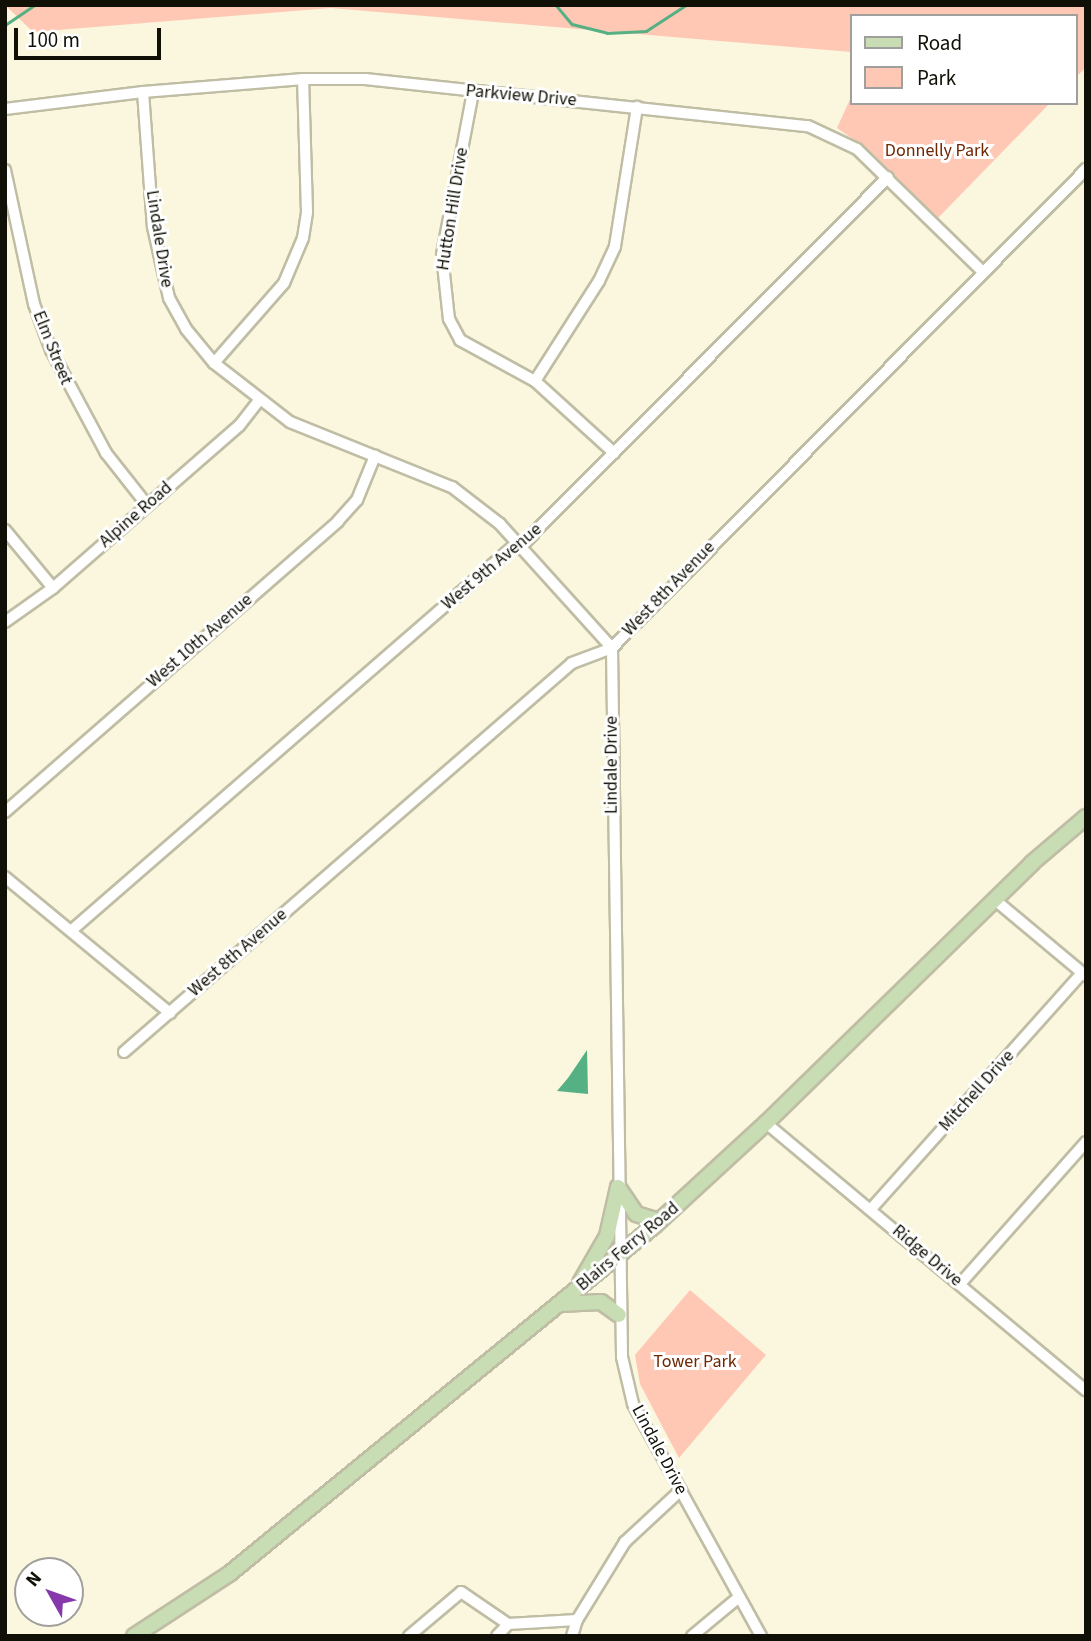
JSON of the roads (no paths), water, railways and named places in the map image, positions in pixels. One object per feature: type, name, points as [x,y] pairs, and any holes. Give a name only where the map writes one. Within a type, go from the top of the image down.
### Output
[{"type":"main road","name":"Blairs Ferry Road","points":[[134,1636],[229,1574],[574,1294],[659,1221],[766,1123],[994,899],[1086,817]]},
{"type":"main road","points":[[618,1188],[636,1214],[659,1221]]},
{"type":"main road","points":[[574,1294],[607,1236],[618,1188]]},
{"type":"main road","points":[[561,1304],[601,1302],[619,1315]]},
{"type":"street","name":"Parkview Drive","points":[[5,109],[143,92],[303,79],[365,79],[808,125],[858,149],[982,271]]},
{"type":"street","points":[[214,363],[284,283],[303,238],[307,212],[303,79]]},
{"type":"street","name":"Lindale Drive","points":[[143,92],[153,227],[166,286],[186,329],[214,363],[259,400],[330,442],[452,486],[516,544],[612,648],[619,1315],[622,1357],[633,1404],[761,1636]]},
{"type":"street","name":"Hutton Hill Drive","points":[[473,92],[442,255],[449,319],[460,340],[535,381],[614,453]]},
{"type":"street","points":[[535,381],[599,281],[615,246],[637,107]]},
{"type":"street","name":"West 8th Avenue","points":[[124,1052],[572,663],[612,648],[982,271],[1086,169]]},
{"type":"street","name":"Elm Street","points":[[5,170],[34,304],[75,402],[106,453],[147,505]]},
{"type":"street","name":"West 9th Avenue","points":[[72,930],[516,544],[524,543],[888,177]]},
{"type":"street","points":[[5,233],[18,230]]},
{"type":"street","name":"Alpine Road","points":[[5,622],[53,588],[239,426],[259,400]]},
{"type":"street","name":"West 10th Avenue","points":[[5,812],[338,521],[357,500],[375,456]]},
{"type":"street","points":[[5,530],[53,588]]},
{"type":"street","points":[[5,877],[170,1013]]},
{"type":"street","points":[[994,899],[1084,975]]},
{"type":"street","name":"Mitchell Drive","points":[[872,1209],[1084,975]]},
{"type":"street","name":"Ridge Drive","points":[[766,1123],[872,1209],[1086,1391]]},
{"type":"street","points":[[960,1284],[1086,1142]]},
{"type":"street","points":[[572,1636],[577,1620],[625,1542],[681,1490]]},
{"type":"street","points":[[409,1636],[461,1592],[508,1624],[577,1620]]},
{"type":"street","points":[[692,1636],[739,1597]]},
{"type":"street","points":[[497,1636],[508,1624]]},
{"type":"waterway","points":[[5,25],[35,5]]},
{"type":"waterway","points":[[556,5],[572,24],[607,33],[646,31],[686,5]]},
{"type":"park label","name":"Donnelly Park","points":[[937,151]]},
{"type":"park label","name":"Tower Park","points":[[695,1362]]}]
